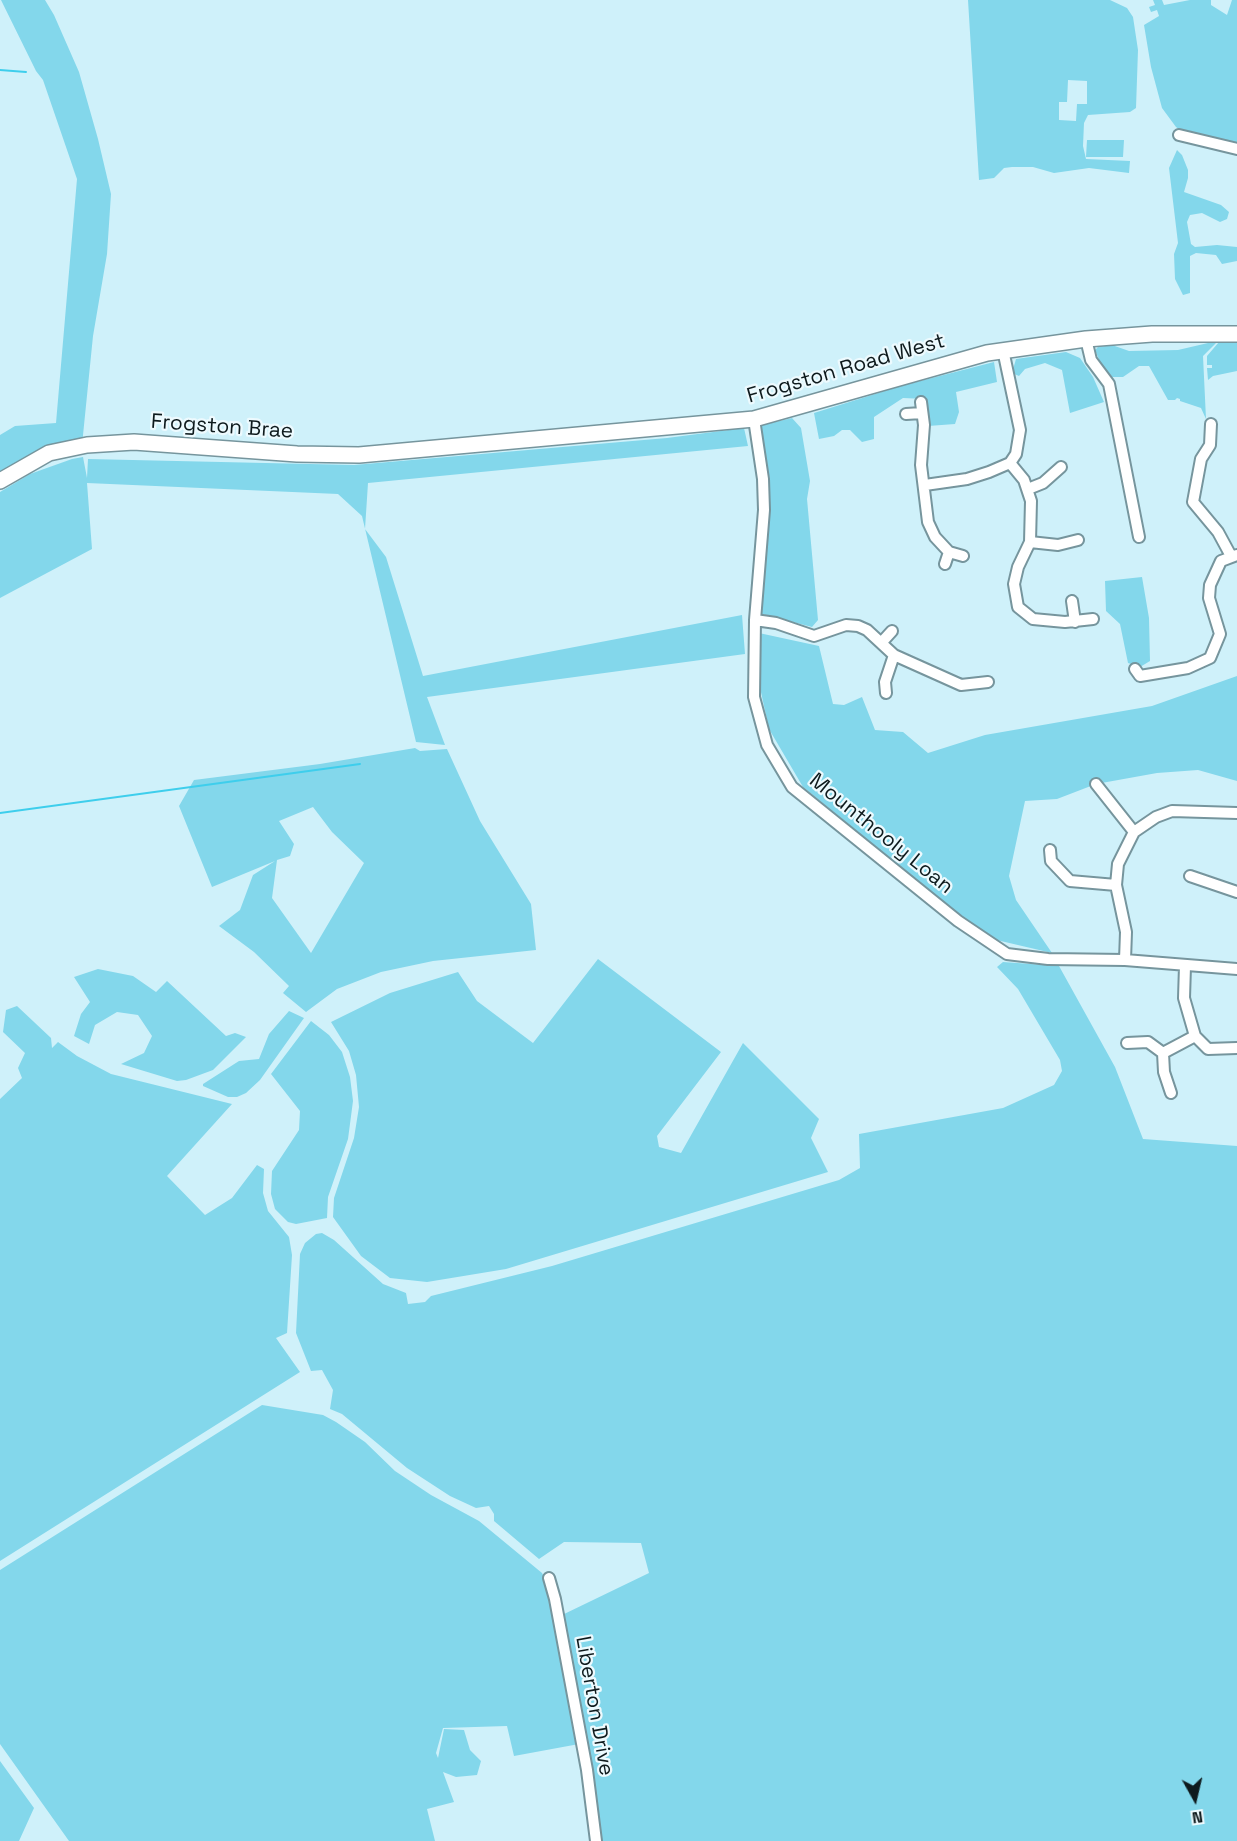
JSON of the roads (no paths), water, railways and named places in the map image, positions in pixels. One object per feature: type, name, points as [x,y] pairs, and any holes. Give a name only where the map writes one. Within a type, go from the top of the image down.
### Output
[{"type":"main road","name":"Frogston Road West","points":[[359,455],[754,419],[959,359],[1003,350],[1086,339],[1152,334],[1237,334]]},
{"type":"main road","name":"Frogston Brae","points":[[0,481],[49,453],[82,445],[134,442],[297,454],[359,455]]},
{"type":"street","points":[[1179,135],[1237,149]]},
{"type":"street","points":[[1086,339],[1091,360],[1109,384],[1139,537]]},
{"type":"street","points":[[925,485],[967,479],[1010,464],[1021,438],[1003,350]]},
{"type":"street","points":[[906,414],[922,407],[924,425],[921,454],[930,529],[949,552],[963,556]]},
{"type":"street","name":"Mounthooly Loan","points":[[754,419],[763,479],[764,510],[755,620],[753,682],[757,714],[767,745],[792,787],[958,921],[1007,954],[1048,959],[1125,960],[1237,969]]},
{"type":"street","points":[[1135,669],[1140,676],[1188,668],[1210,658],[1218,646],[1220,634],[1209,598],[1210,585],[1215,569],[1234,555],[1193,502],[1201,459],[1210,445],[1211,424]]},
{"type":"street","points":[[1010,464],[1028,489],[1032,518],[1030,542],[1017,567],[1014,584],[1018,607],[1034,619],[1075,622],[1093,619]]},
{"type":"street","points":[[1028,489],[1054,482],[1055,470],[1061,467]]},
{"type":"street","points":[[1030,542],[1050,544],[1072,539]]},
{"type":"street","points":[[945,564],[949,552]]},
{"type":"street","points":[[1072,601],[1075,622]]},
{"type":"street","points":[[755,620],[776,623],[810,635],[824,634],[846,625],[858,626],[894,655],[962,685],[988,682]]},
{"type":"street","points":[[881,643],[892,631]]},
{"type":"street","points":[[886,693],[885,682],[894,655]]},
{"type":"street","points":[[958,697],[962,685]]},
{"type":"street","points":[[1096,784],[1134,832]]},
{"type":"street","points":[[1125,960],[1126,932],[1116,885],[1118,864],[1134,832],[1156,817],[1172,811],[1237,813]]},
{"type":"street","points":[[1050,850],[1051,861],[1070,881],[1116,885]]},
{"type":"street","points":[[1190,876],[1237,892]]},
{"type":"street","points":[[1185,966],[1184,998],[1195,1036],[1208,1049],[1237,1048]]},
{"type":"street","points":[[1163,1053],[1195,1036]]},
{"type":"street","points":[[1127,1043],[1148,1042],[1163,1053]]},
{"type":"street","points":[[1163,1053],[1164,1072],[1171,1093]]},
{"type":"street","name":"Liberton Drive","points":[[549,1578],[555,1599],[586,1770],[596,1841]]},
{"type":"waterway","points":[[0,70],[26,72]]},
{"type":"waterway","points":[[0,813],[360,764]]}]
